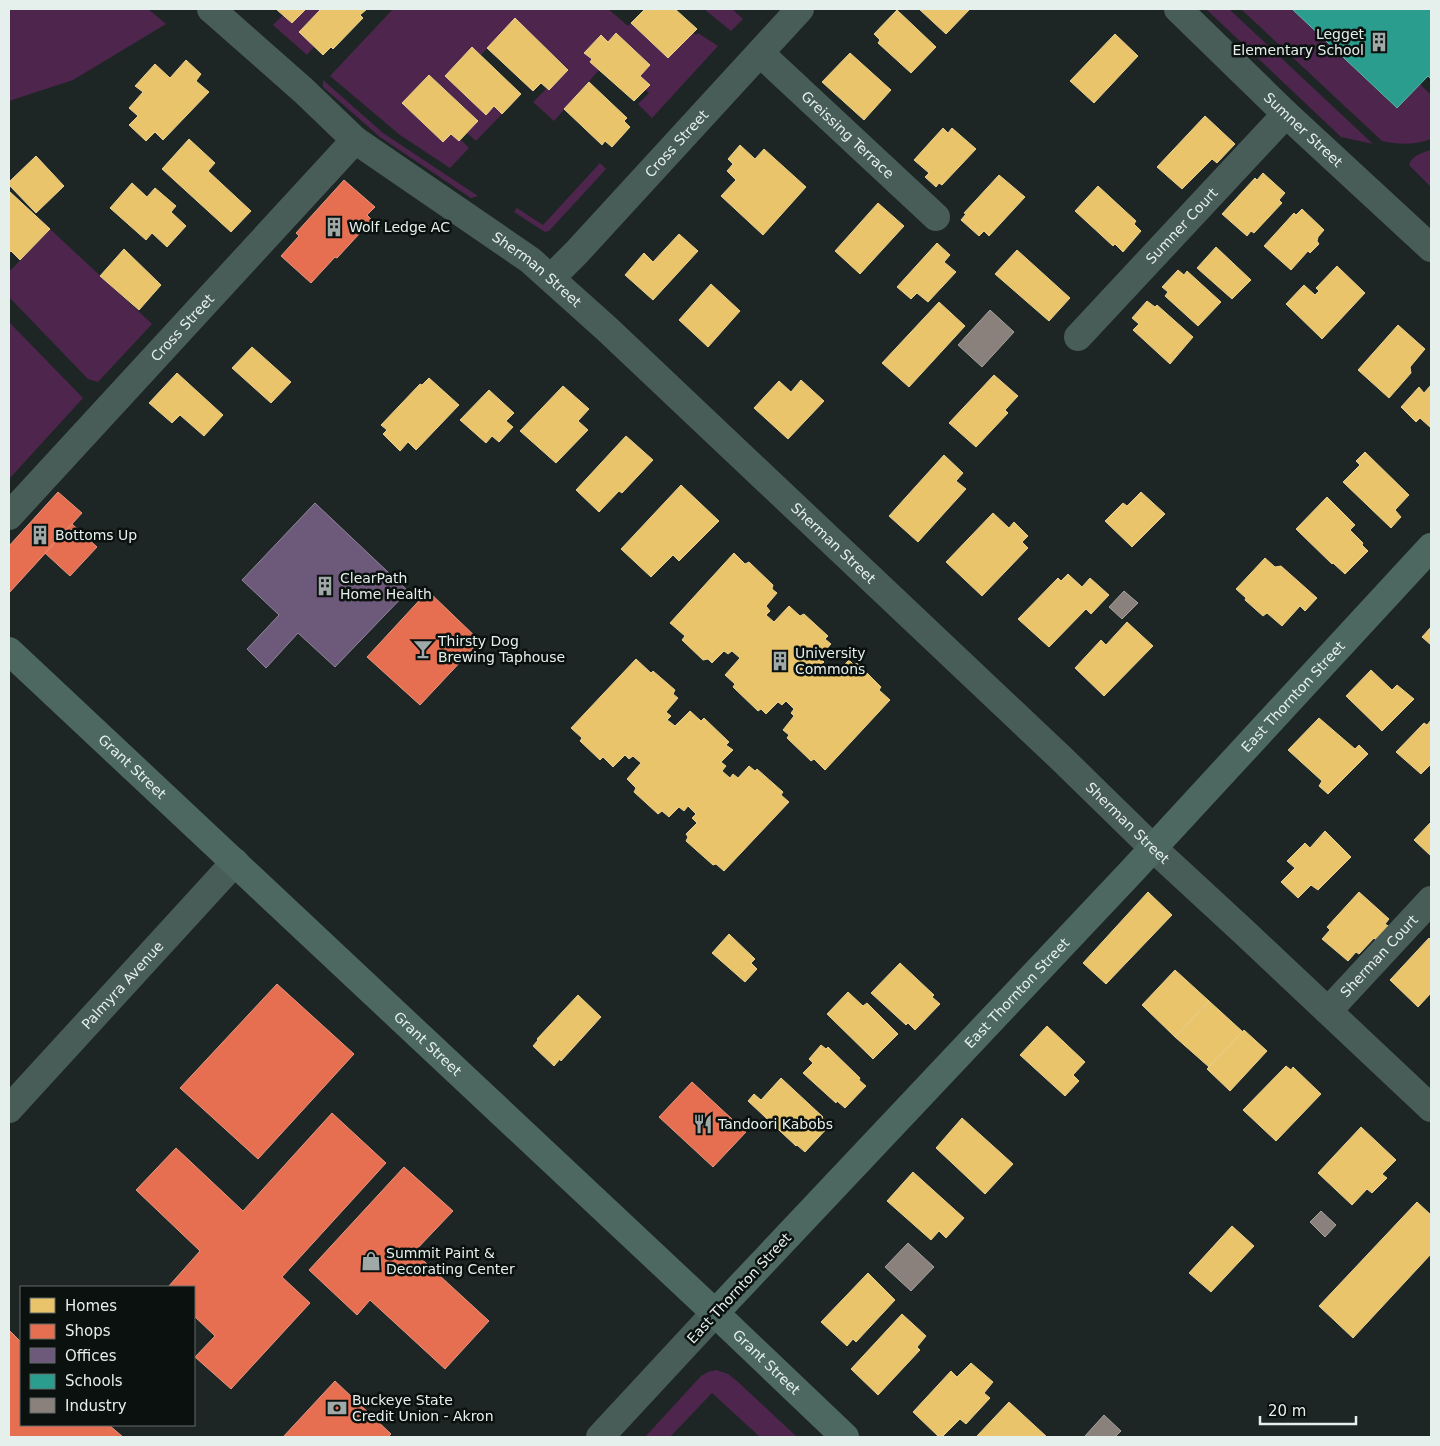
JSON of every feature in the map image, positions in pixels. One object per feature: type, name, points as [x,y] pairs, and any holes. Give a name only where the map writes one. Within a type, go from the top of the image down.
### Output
[{"type":"main road","name":"East Thornton Street","points":[[715,1313],[1153,848],[1431,547]]},
{"type":"main road","name":"Grant Street","points":[[9,650],[846,1437]]},
{"type":"street","name":"Sherman Street","points":[[211,9],[298,86],[355,140],[530,260],[608,329],[1153,848],[1431,1108]]},
{"type":"street","name":"Cross Street","points":[[551,278],[800,9]]},
{"type":"street","name":"Sumner Street","points":[[1178,9],[1286,114],[1431,248]]},
{"type":"street","name":"Greissing Terrace","points":[[760,53],[936,217]]},
{"type":"street","name":"Sumner Court","points":[[1078,337],[1286,114]]},
{"type":"street","name":"Cross Street","points":[[9,516],[355,140]]},
{"type":"street","name":"Palmyra Avenue","points":[[9,1109],[235,862]]},
{"type":"street","name":"Sherman Court","points":[[1328,1011],[1431,900]]},
{"type":"street","name":"East Thornton Street","points":[[600,1437],[715,1313]]},
{"type":"shaded area","points":[[9,9],[148,9],[166,24],[73,80],[9,101]]},
{"type":"shaded area","points":[[306,9],[321,9],[299,32],[314,47],[307,55],[273,25],[283,15],[292,23]]},
{"type":"shaded area","points":[[393,9],[608,9],[628,26],[631,23],[668,58],[693,32],[696,35],[698,33],[718,46],[652,118],[638,104],[649,93],[645,89],[649,85],[640,76],[650,65],[616,33],[608,42],[600,35],[585,53],[592,59],[590,62],[599,70],[554,121],[533,102],[547,88],[549,90],[568,69],[515,18],[481,55],[472,47],[445,76],[486,114],[494,106],[502,114],[476,141],[467,133],[478,121],[429,75],[402,103],[443,142],[451,134],[460,139],[469,148],[450,168],[400,135],[330,76]]},
{"type":"shaded area","points":[[704,9],[732,9],[743,19],[731,31]]},
{"type":"shaded area","points":[[1206,9],[1229,9],[1373,144],[1341,137]]},
{"type":"shaded area","points":[[1241,9],[1292,9],[1396,108],[1420,84],[1431,95],[1431,139],[1407,144],[1382,141]]},
{"type":"shaded area","points":[[323,80],[383,133],[478,196],[471,198],[380,137],[323,87]]},
{"type":"shaded area","points":[[1431,150],[1431,187],[1409,165],[1415,157]]},
{"type":"shaded area","points":[[600,163],[606,169],[549,231],[545,232],[514,212],[517,208],[543,225]]},
{"type":"shaded area","points":[[50,229],[152,324],[98,382],[88,379],[9,297],[9,272]]},
{"type":"shaded area","points":[[9,322],[83,398],[9,479]]},
{"type":"shaded area","points":[[716,1370],[728,1374],[737,1381],[797,1437],[760,1437],[712,1393],[670,1437],[645,1437],[701,1376]]},
{"type":"building: Homes","points":[[276,9],[306,9],[292,23]]},
{"type":"building: Homes","points":[[321,9],[367,9],[360,15],[363,18],[333,49],[331,47],[323,55],[299,32]]},
{"type":"building: Homes","points":[[645,9],[675,9],[697,29],[668,58],[631,23]]},
{"type":"building: Homes","points":[[919,9],[970,9],[946,34]]},
{"type":"building: Homes","points":[[897,10],[936,47],[911,73],[878,43],[880,40],[874,34]]},
{"type":"building: Homes","points":[[515,18],[568,70],[549,90],[541,83],[533,91],[487,48]]},
{"type":"building: Homes","points":[[616,33],[650,65],[640,76],[650,85],[634,101],[590,62],[592,59],[584,53],[601,35],[608,42]]},
{"type":"building: Homes","points":[[1115,34],[1138,56],[1094,103],[1070,81]]},
{"type":"building: Homes","points":[[472,47],[521,94],[502,114],[494,106],[486,115],[445,76]]},
{"type":"building: Homes","points":[[850,53],[891,90],[864,120],[822,82]]},
{"type":"building: Homes","points":[[186,60],[201,74],[196,81],[209,92],[163,140],[155,132],[146,141],[129,125],[138,116],[129,108],[143,92],[135,86],[155,64],[170,78]]},
{"type":"building: Homes","points":[[429,75],[478,121],[459,141],[451,134],[443,142],[402,103]]},
{"type":"building: Homes","points":[[589,82],[627,118],[624,121],[630,127],[612,147],[605,141],[602,145],[564,109]]},
{"type":"building: Homes","points":[[1205,116],[1235,144],[1217,163],[1212,159],[1182,189],[1157,167]]},
{"type":"building: Homes","points":[[943,128],[948,133],[952,128],[976,149],[942,185],[939,183],[936,187],[925,177],[929,173],[914,160]]},
{"type":"building: Homes","points":[[189,139],[215,163],[208,171],[251,211],[231,232],[162,169]]},
{"type":"building: Homes","points":[[740,145],[755,159],[764,149],[806,187],[763,235],[721,196],[736,180],[727,171],[733,164],[728,159]]},
{"type":"building: Homes","points":[[36,156],[64,186],[36,213],[9,185],[9,182]]},
{"type":"building: Homes","points":[[1263,173],[1285,193],[1279,200],[1282,203],[1254,233],[1251,231],[1247,236],[1222,214],[1255,178],[1257,180]]},
{"type":"building: Homes","points":[[999,175],[1025,197],[989,236],[984,231],[979,236],[961,220],[966,214],[964,213]]},
{"type":"building: Homes","points":[[132,183],[147,197],[155,188],[176,206],[171,212],[186,226],[167,247],[152,233],[146,240],[110,208]]},
{"type":"building: Homes","points":[[1098,186],[1136,221],[1134,224],[1141,231],[1123,252],[1115,244],[1113,246],[1075,211]]},
{"type":"building: Homes","points":[[9,191],[50,229],[20,260],[11,251],[9,253]]},
{"type":"building: Homes","points":[[878,203],[904,226],[860,274],[835,251]]},
{"type":"building: Homes","points":[[1302,209],[1324,230],[1318,237],[1317,241],[1319,244],[1310,253],[1308,251],[1291,270],[1264,246],[1294,213],[1296,215]]},
{"type":"building: Homes","points":[[679,234],[698,251],[653,300],[625,275],[644,253],[653,262]]},
{"type":"building: Homes","points":[[937,243],[950,255],[944,262],[956,272],[928,302],[917,293],[911,299],[897,287]]},
{"type":"building: Homes","points":[[1216,247],[1251,280],[1232,299],[1197,268]]},
{"type":"building: Homes","points":[[124,249],[161,285],[139,310],[100,276]]},
{"type":"building: Homes","points":[[1017,250],[1070,298],[1049,321],[995,274]]},
{"type":"building: Homes","points":[[1337,266],[1365,293],[1322,339],[1286,304],[1304,285],[1315,295],[1319,291],[1316,288]]},
{"type":"building: Homes","points":[[1178,270],[1184,275],[1187,271],[1221,302],[1198,326],[1165,296],[1168,292],[1162,287]]},
{"type":"building: Homes","points":[[711,284],[740,311],[708,347],[679,320]]},
{"type":"building: Homes","points":[[1147,301],[1155,307],[1157,305],[1193,337],[1170,364],[1133,330],[1139,324],[1132,318]]},
{"type":"building: Homes","points":[[939,302],[965,326],[909,387],[882,363]]},
{"type":"building: Homes","points":[[1398,325],[1425,349],[1410,367],[1411,373],[1389,398],[1358,370]]},
{"type":"building: Homes","points":[[252,347],[291,382],[271,403],[232,368]]},
{"type":"building: Homes","points":[[177,373],[223,415],[204,436],[180,415],[172,423],[149,403]]},
{"type":"building: Homes","points":[[994,375],[1018,396],[1005,410],[1008,413],[976,447],[949,423]]},
{"type":"building: Homes","points":[[429,378],[459,405],[416,450],[408,442],[400,451],[383,434],[387,430],[381,425],[420,384],[422,385]]},
{"type":"building: Homes","points":[[801,380],[824,401],[788,439],[754,408],[779,381],[791,392]]},
{"type":"building: Homes","points":[[1431,385],[1431,428],[1420,418],[1416,422],[1401,407],[1419,387],[1424,393]]},
{"type":"building: Homes","points":[[563,386],[589,409],[578,421],[588,430],[556,463],[520,431]]},
{"type":"building: Homes","points":[[489,390],[514,413],[506,421],[513,427],[499,442],[492,436],[486,443],[460,420]]},
{"type":"building: Homes","points":[[626,436],[653,460],[622,493],[619,491],[599,512],[576,490]]},
{"type":"building: Homes","points":[[1365,452],[1409,495],[1395,510],[1401,517],[1391,528],[1343,482],[1360,465],[1356,461]]},
{"type":"building: Homes","points":[[944,455],[963,473],[956,481],[966,489],[918,542],[889,516]]},
{"type":"building: Homes","points":[[681,485],[719,521],[679,561],[673,555],[651,577],[621,549]]},
{"type":"building: Homes","points":[[1141,492],[1165,514],[1132,547],[1105,521],[1123,503],[1127,506]]},
{"type":"building: Homes","points":[[1327,497],[1355,525],[1350,530],[1368,551],[1345,574],[1296,529]]},
{"type":"building: Homes","points":[[993,513],[1009,528],[1014,522],[1028,536],[1022,542],[1028,548],[982,596],[946,562]]},
{"type":"building: Homes","name":"University Commons","points":[[734,553],[745,564],[749,562],[773,585],[772,589],[777,593],[766,606],[770,611],[766,615],[774,622],[789,606],[800,616],[804,614],[828,636],[825,639],[831,644],[819,657],[824,662],[820,666],[828,674],[832,669],[837,672],[849,660],[854,665],[857,663],[881,687],[879,690],[890,700],[825,770],[814,759],[811,761],[787,738],[789,735],[783,730],[794,716],[791,713],[794,709],[786,701],[782,705],[778,702],[766,714],[761,709],[758,711],[733,687],[735,684],[725,675],[740,658],[732,651],[728,654],[724,651],[712,663],[708,659],[703,660],[682,640],[685,636],[670,623]]},
{"type":"building: Homes","points":[[1265,558],[1275,567],[1281,566],[1317,598],[1305,611],[1300,606],[1282,626],[1267,613],[1263,616],[1236,589]]},
{"type":"building: Homes","points":[[1068,574],[1082,587],[1090,578],[1109,595],[1091,614],[1086,609],[1049,647],[1018,619],[1058,578],[1061,581]]},
{"type":"building: Homes","points":[[1127,622],[1153,646],[1104,696],[1075,668],[1101,640],[1106,645]]},
{"type":"building: Homes","points":[[1431,627],[1431,645],[1422,637]]},
{"type":"building: Homes","points":[[636,659],[651,673],[653,671],[675,690],[673,694],[678,698],[666,712],[671,716],[667,720],[675,726],[690,711],[701,721],[704,718],[729,742],[726,745],[733,750],[721,762],[726,766],[722,771],[730,778],[733,774],[738,778],[749,766],[755,771],[757,769],[783,792],[781,795],[789,802],[724,871],[716,864],[713,865],[686,841],[688,837],[686,834],[697,823],[692,818],[696,814],[688,806],[684,811],[679,807],[669,817],[662,811],[658,814],[634,792],[636,788],[627,779],[641,763],[633,756],[629,759],[625,755],[613,767],[603,757],[600,760],[580,741],[582,738],[571,728]]},
{"type":"building: Homes","points":[[1371,670],[1392,690],[1397,685],[1414,699],[1382,731],[1346,696]]},
{"type":"building: Homes","points":[[1319,718],[1355,749],[1359,745],[1368,754],[1328,794],[1319,786],[1322,781],[1288,750]]},
{"type":"building: Homes","points":[[1431,720],[1431,764],[1421,774],[1396,752],[1424,723],[1427,725]]},
{"type":"building: Homes","points":[[1431,822],[1431,856],[1414,840]]},
{"type":"building: Homes","points":[[1325,831],[1351,857],[1318,890],[1311,885],[1298,898],[1281,882],[1295,868],[1287,861],[1305,843],[1310,848]]},
{"type":"building: Homes","points":[[1148,892],[1172,915],[1106,984],[1083,963]]},
{"type":"building: Homes","points":[[1359,892],[1389,919],[1385,924],[1390,927],[1378,942],[1374,938],[1359,954],[1356,952],[1348,961],[1322,939],[1330,930],[1327,927]]},
{"type":"building: Homes","points":[[729,934],[755,959],[751,963],[757,969],[745,982],[712,953]]},
{"type":"building: Homes","points":[[1429,938],[1431,940],[1431,993],[1418,1007],[1390,980]]},
{"type":"building: Homes","points":[[900,963],[934,995],[932,997],[940,1004],[915,1030],[908,1023],[906,1025],[871,993]]},
{"type":"building: Homes","points":[[1175,970],[1209,1001],[1175,1037],[1142,1005]]},
{"type":"building: Homes","points":[[848,992],[863,1006],[867,1003],[898,1034],[873,1059],[827,1014]]},
{"type":"building: Homes","points":[[578,995],[601,1017],[561,1061],[560,1059],[554,1066],[533,1046],[537,1039]]},
{"type":"building: Homes","points":[[1209,1001],[1243,1032],[1209,1067],[1175,1037]]},
{"type":"building: Homes","points":[[1047,1026],[1085,1062],[1073,1075],[1079,1081],[1065,1096],[1020,1055]]},
{"type":"building: Homes","points":[[1244,1030],[1267,1051],[1230,1091],[1207,1069]]},
{"type":"building: Homes","points":[[821,1045],[826,1049],[828,1047],[866,1086],[845,1108],[837,1101],[836,1103],[803,1073],[813,1063],[809,1059]]},
{"type":"building: Homes","points":[[1286,1066],[1291,1070],[1293,1067],[1321,1094],[1276,1141],[1243,1110]]},
{"type":"building: Homes","points":[[781,1078],[830,1125],[805,1152],[796,1146],[748,1101],[754,1094],[761,1100]]},
{"type":"building: Homes","points":[[962,1118],[1013,1164],[985,1194],[936,1148]]},
{"type":"building: Homes","points":[[1361,1127],[1396,1160],[1382,1174],[1387,1178],[1372,1193],[1367,1189],[1352,1205],[1318,1173]]},
{"type":"building: Homes","points":[[913,1172],[964,1218],[946,1238],[939,1231],[931,1240],[887,1201]]},
{"type":"building: Homes","points":[[1417,1202],[1431,1215],[1431,1254],[1353,1338],[1319,1306]]},
{"type":"building: Homes","points":[[1232,1226],[1254,1246],[1211,1292],[1189,1273]]},
{"type":"building: Homes","points":[[868,1273],[895,1300],[856,1342],[853,1339],[847,1346],[821,1322]]},
{"type":"building: Homes","points":[[902,1314],[926,1336],[917,1347],[920,1350],[878,1395],[851,1369]]},
{"type":"building: Homes","points":[[971,1363],[993,1382],[984,1393],[990,1398],[966,1424],[960,1419],[942,1437],[939,1437],[913,1412],[951,1371],[957,1377]]},
{"type":"building: Homes","points":[[1009,1402],[1047,1437],[976,1437]]},
{"type":"building: Shops","name":"Wolf Ledge AC","points":[[344,180],[375,207],[367,215],[372,220],[311,283],[281,256],[299,236],[296,233]]},
{"type":"building: Shops","name":"Bottoms Up","points":[[58,492],[82,513],[9,593],[9,546]]},
{"type":"building: Shops","points":[[72,524],[97,547],[70,576],[45,553]]},
{"type":"building: Shops","name":"Thirsty Dog Brewing Taphouse","points":[[428,591],[480,641],[420,705],[367,657]]},
{"type":"building: Shops","points":[[277,984],[354,1054],[258,1159],[180,1088]]},
{"type":"building: Shops","name":"Tandoori Kabobs","points":[[692,1082],[746,1132],[713,1167],[659,1117]]},
{"type":"building: Shops","points":[[332,1113],[386,1163],[282,1277],[310,1303],[231,1389],[195,1357],[215,1336],[195,1317],[195,1286],[169,1286],[200,1251],[136,1190],[176,1148],[243,1211]]},
{"type":"building: Shops","name":"Summit Paint & Decorating Center","points":[[404,1167],[453,1211],[414,1252],[489,1321],[445,1369],[370,1300],[357,1315],[309,1270]]},
{"type":"building: Shops","points":[[9,1330],[20,1341],[20,1426],[110,1426],[123,1437],[9,1437]]},
{"type":"building: Shops","name":"Buckeye State Credit Union - Akron","points":[[335,1381],[391,1434],[388,1437],[283,1437]]},
{"type":"building: Offices","name":"ClearPath Home Health","points":[[315,503],[408,591],[335,667],[298,633],[266,668],[247,649],[279,615],[242,580]]},
{"type":"building: Schools","name":"Legget Elementary School","points":[[1292,9],[1431,9],[1431,79],[1428,76],[1397,108]]},
{"type":"building: Industry","points":[[990,310],[1014,332],[982,367],[958,345]]},
{"type":"building: Industry","points":[[1124,591],[1138,603],[1122,619],[1109,607]]},
{"type":"building: Industry","points":[[1321,1211],[1336,1225],[1325,1237],[1310,1222]]},
{"type":"building: Industry","points":[[908,1243],[934,1267],[911,1291],[885,1267]]},
{"type":"building: Industry","points":[[1104,1415],[1121,1431],[1115,1437],[1086,1437],[1085,1436]]},
{"type":"place","name":"Legget Elementary School","points":[[1379,42]]},
{"type":"place","name":"Wolf Ledge AC","points":[[334,227]]},
{"type":"place","name":"Bottoms Up","points":[[40,535]]},
{"type":"place","name":"ClearPath Home Health","points":[[325,586]]},
{"type":"place","name":"Thirsty Dog Brewing Taphouse","points":[[423,649]]},
{"type":"place","name":"University Commons","points":[[780,661]]},
{"type":"place","name":"Tandoori Kabobs","points":[[703,1124]]},
{"type":"place","name":"Summit Paint & Decorating Center","points":[[371,1261]]},
{"type":"place","name":"Buckeye State Credit Union - Akron","points":[[337,1408]]}]
